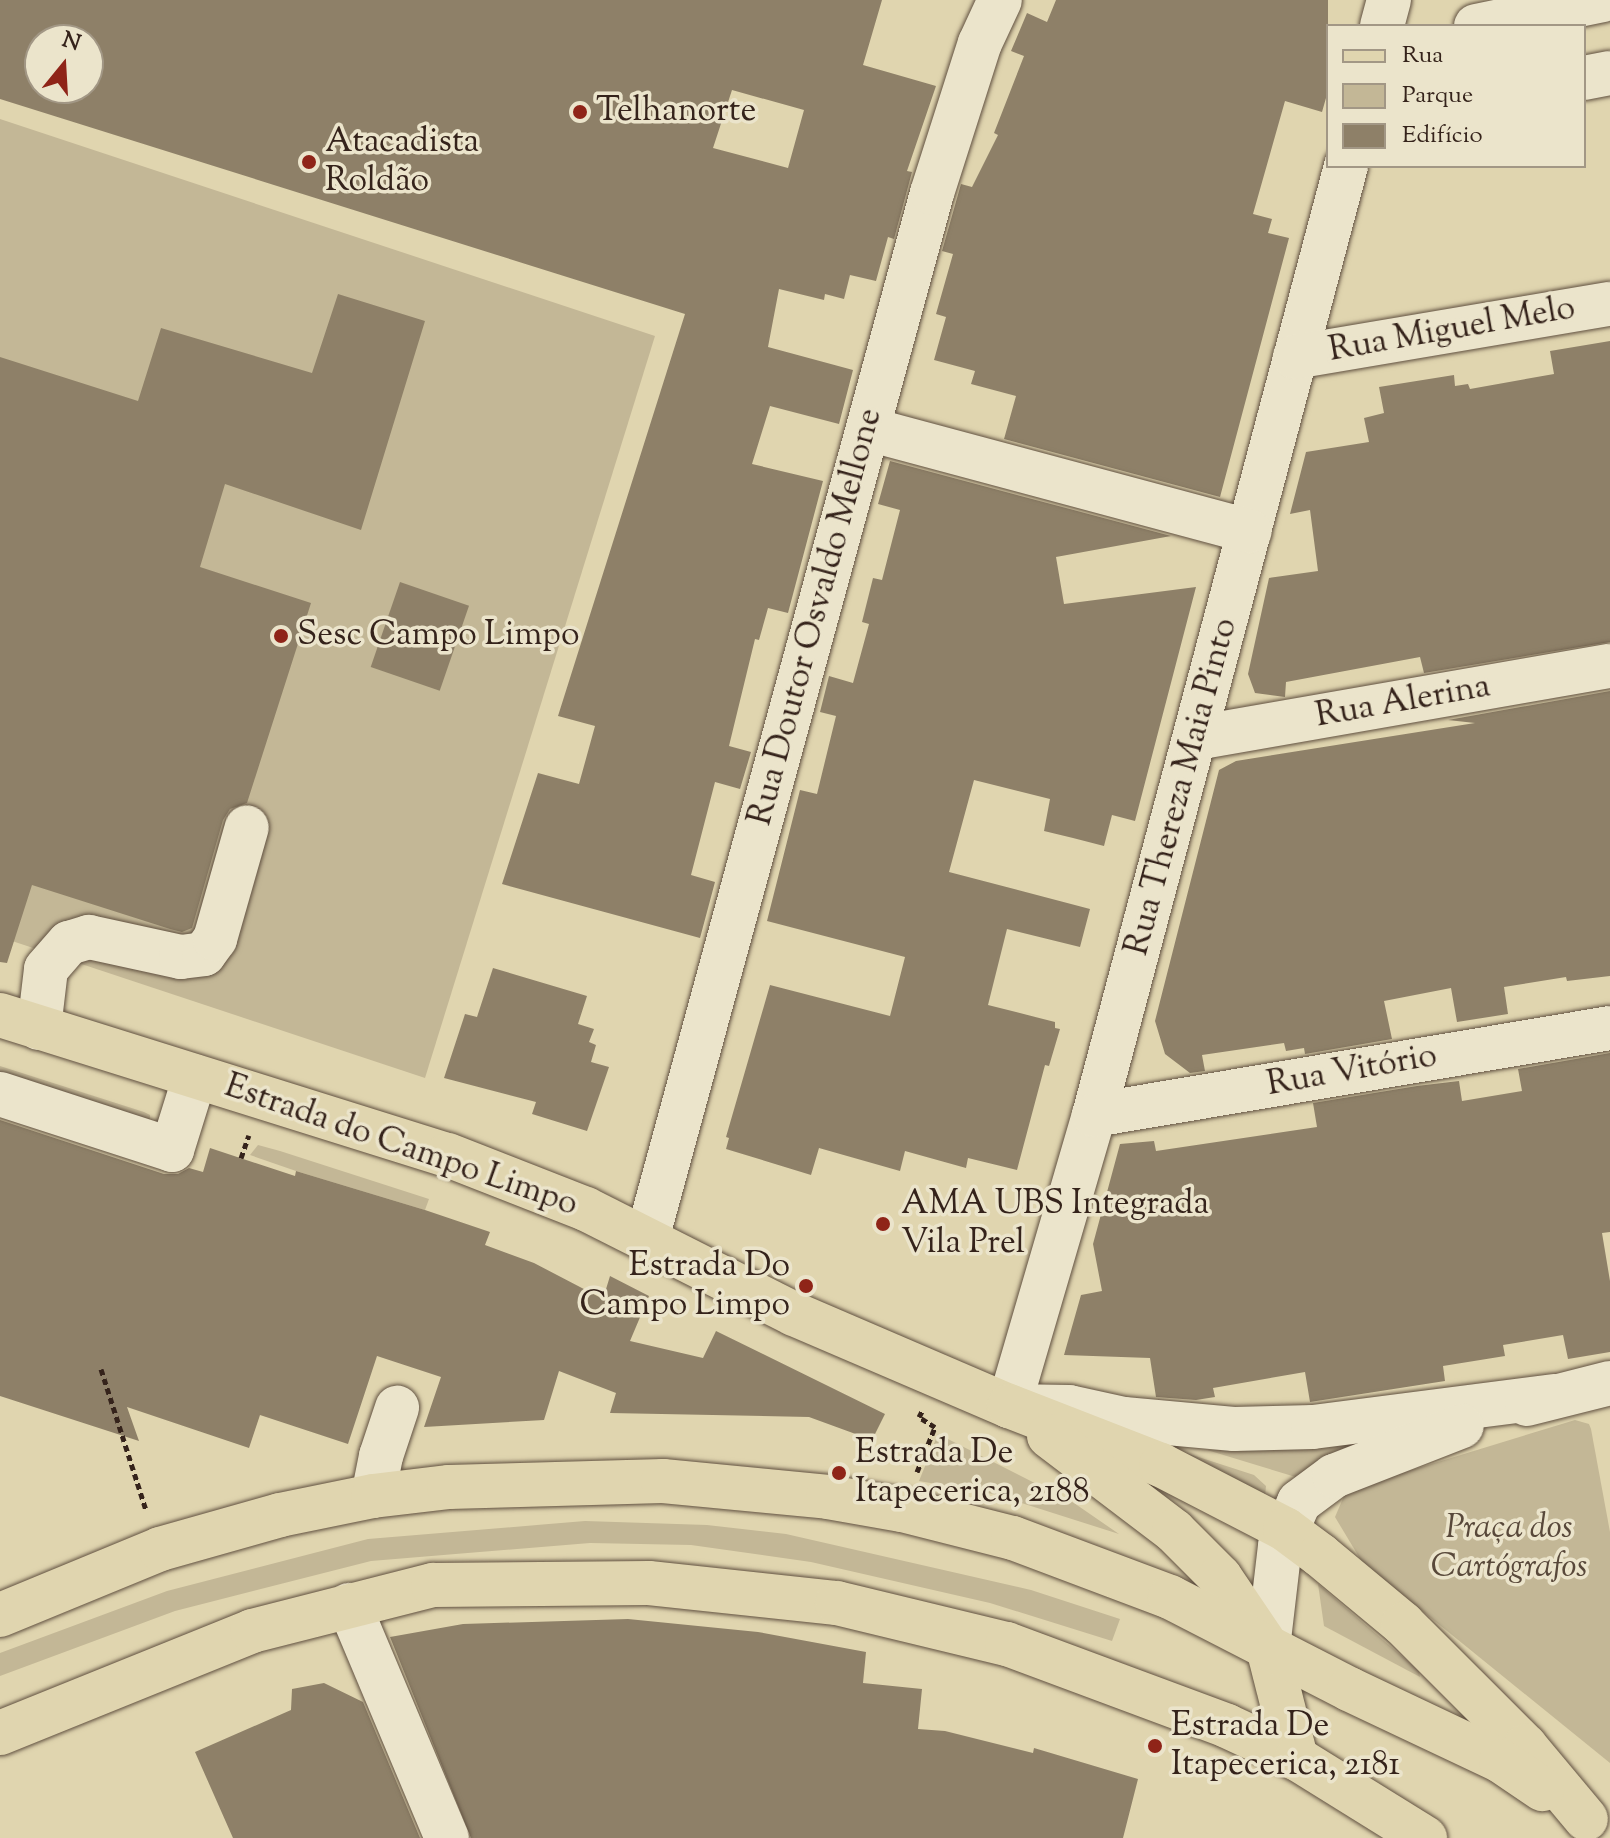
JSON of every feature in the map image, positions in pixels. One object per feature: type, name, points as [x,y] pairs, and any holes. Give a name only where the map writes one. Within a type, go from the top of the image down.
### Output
[{"type":"main road","name":"Estrada do Campo Limpo","points":[[20,1022],[448,1155],[586,1209],[794,1314],[1009,1406],[1161,1465],[1285,1529],[1403,1624],[1525,1746],[1595,1828]]},
{"type":"main road","name":"Estrada do Campo Limpo","points":[[1009,1406],[1174,1531],[1220,1577],[1268,1648],[1296,1758]]},
{"type":"main road","points":[[0,1615],[160,1549],[280,1515],[373,1496],[449,1487],[663,1481],[857,1502],[1013,1538],[1170,1597],[1501,1761],[1595,1828]]},
{"type":"main road","points":[[0,1733],[252,1631],[433,1585],[649,1583],[837,1603],[1007,1644],[1227,1726],[1296,1758],[1422,1838]]},
{"type":"street","name":"Rua Doutor Osvaldo Mellone","points":[[647,1239],[948,138],[980,43],[1000,0]]},
{"type":"street","points":[[1383,24],[1389,0]]},
{"type":"street","points":[[1486,24],[1603,0]]},
{"type":"street","points":[[1586,78],[1610,73]]},
{"type":"street","name":"Rua Thereza Maia Pinto","points":[[1009,1406],[1094,1115],[1345,168]]},
{"type":"street","name":"Rua Miguel Melo","points":[[1295,357],[1610,304]]},
{"type":"street","points":[[868,429],[1250,531]]},
{"type":"street","name":"Rua Alerina","points":[[1196,738],[1610,666]]},
{"type":"street","points":[[20,1022],[46,969],[69,943],[89,937],[181,957],[204,954],[215,939],[247,827]]},
{"type":"street","name":"Rua Vitório","points":[[1094,1115],[1610,1028]]},
{"type":"street","points":[[0,1094],[172,1150],[195,1076]]},
{"type":"street","points":[[1268,1648],[1285,1529],[1307,1492],[1334,1476],[1418,1440],[1554,1396],[1610,1383]]},
{"type":"street","points":[[1009,1406],[1069,1407],[1124,1419],[1234,1429],[1313,1427],[1554,1396]]},
{"type":"street","points":[[373,1496],[381,1456],[397,1408]]},
{"type":"street","points":[[349,1605],[447,1838]]},
{"type":"path","points":[[101,1369],[141,1497]]},
{"type":"path","points":[[911,1485],[935,1427]]},
{"type":"green space","name":"Sesc Campo Limpo","points":[[0,119],[655,336],[425,1078],[0,937]]},
{"type":"green space","points":[[0,1066],[144,1112],[150,1115],[150,1120],[0,1075]]},
{"type":"green space","points":[[258,1145],[429,1199],[425,1210],[296,1171],[250,1155]]},
{"type":"green space","name":"Praça dos Cartógrafos","points":[[1575,1420],[1589,1424],[1591,1429],[1610,1532],[1610,1763],[1362,1562],[1335,1517],[1344,1496],[1366,1484]]},
{"type":"green space","points":[[1405,1425],[1299,1478],[1207,1450],[1244,1450]]},
{"type":"green space","points":[[938,1434],[1074,1503],[1119,1534],[993,1494],[919,1481]]},
{"type":"green space","points":[[1146,1437],[1178,1444],[1180,1451],[1254,1475],[1266,1486],[1265,1497]]},
{"type":"green space","points":[[585,1521],[707,1525],[786,1534],[1031,1590],[1120,1619],[1112,1641],[990,1603],[811,1562],[691,1545],[590,1543],[371,1561],[175,1611],[0,1676],[0,1653],[167,1591],[368,1539]]},
{"type":"green space","points":[[1318,1584],[1419,1671],[1420,1677],[1324,1626]]},
{"type":"building","points":[[0,0],[882,0],[863,65],[936,86],[907,171],[912,172],[894,239],[888,237],[876,281],[850,275],[844,299],[825,294],[824,300],[779,289],[768,347],[853,370],[839,424],[770,406],[752,464],[823,481],[788,613],[768,608],[759,640],[755,639],[729,746],[751,752],[740,789],[715,782],[691,875],[715,882],[700,938],[502,884],[538,773],[579,784],[595,726],[558,716],[685,314],[0,99]],"holes":[[[732,90],[804,110],[788,168],[713,148]]]},
{"type":"building","points":[[1056,0],[1328,0],[1326,98],[1322,112],[1285,101],[1253,214],[1272,219],[1268,233],[1289,238],[1220,497],[1004,439],[1016,396],[971,384],[975,371],[934,360],[946,317],[936,314],[953,254],[942,251],[961,184],[972,187],[998,135],[994,133],[1024,56],[1011,51],[1027,13],[1047,22]]},
{"type":"building","points":[[338,294],[425,321],[361,530],[225,484],[200,567],[311,603],[247,803],[230,809],[223,820],[192,928],[182,932],[170,929],[32,885],[7,963],[0,962],[0,357],[138,401],[161,328],[312,373]]},
{"type":"building","points":[[1610,341],[1610,642],[1424,673],[1420,657],[1286,682],[1285,697],[1255,693],[1248,674],[1269,578],[1318,571],[1310,510],[1290,514],[1306,452],[1369,442],[1364,418],[1384,413],[1379,387],[1454,375],[1455,386],[1468,384],[1470,389],[1554,374],[1550,351]]},
{"type":"building","points":[[890,461],[1171,536],[1056,557],[1064,604],[1196,587],[1135,821],[1112,815],[1104,846],[1044,831],[1050,799],[974,780],[949,872],[1090,909],[1080,947],[1007,929],[988,1005],[1055,1022],[1055,1028],[1060,1029],[1049,1066],[1045,1065],[1017,1170],[968,1158],[966,1168],[905,1151],[900,1171],[819,1148],[811,1175],[726,1149],[729,1138],[726,1137],[770,985],[890,1016],[905,957],[767,921],[800,790],[817,794],[836,716],[820,712],[829,676],[853,683],[869,624],[862,622],[873,578],[882,580],[900,510],[878,504]]},
{"type":"building","points":[[400,582],[469,606],[440,691],[371,667]]},
{"type":"building","points":[[1610,691],[1610,976],[1567,981],[1566,977],[1504,987],[1508,1014],[1457,1022],[1451,988],[1384,1001],[1392,1039],[1305,1054],[1304,1048],[1286,1051],[1284,1043],[1202,1055],[1205,1071],[1190,1073],[1165,1054],[1155,1021],[1219,770],[1236,761],[1475,723],[1448,720]]},
{"type":"building","points":[[493,968],[587,996],[578,1024],[594,1029],[589,1042],[596,1045],[591,1062],[609,1067],[587,1131],[532,1114],[536,1102],[444,1078],[465,1014],[477,1017]]},
{"type":"building","points":[[1610,1053],[1610,1232],[1602,1233],[1610,1281],[1610,1352],[1568,1359],[1563,1335],[1503,1345],[1505,1356],[1443,1366],[1445,1381],[1310,1402],[1305,1372],[1213,1388],[1215,1397],[1196,1400],[1156,1397],[1150,1358],[1064,1355],[1081,1295],[1102,1291],[1093,1244],[1120,1144],[1154,1141],[1156,1151],[1317,1127],[1313,1103],[1417,1086],[1459,1081],[1462,1101],[1522,1091],[1518,1069]]},
{"type":"building","points":[[0,1120],[164,1174],[178,1174],[189,1168],[203,1172],[210,1148],[295,1176],[296,1171],[425,1210],[490,1232],[485,1245],[534,1263],[603,1299],[610,1276],[649,1296],[630,1341],[703,1358],[716,1331],[885,1414],[872,1440],[809,1417],[610,1413],[616,1393],[559,1371],[544,1420],[424,1427],[441,1377],[377,1356],[348,1444],[260,1415],[249,1448],[127,1407],[139,1441],[0,1396]]},
{"type":"building","points":[[628,1619],[758,1632],[866,1652],[863,1683],[922,1689],[918,1729],[945,1731],[1033,1753],[1034,1748],[1138,1779],[1123,1838],[471,1838],[390,1637],[463,1624]]},
{"type":"building","points":[[324,1683],[363,1702],[420,1838],[233,1838],[195,1752],[291,1710],[292,1689]]},
{"type":"place","name":"Telhanorte","points":[[580,112]]},
{"type":"place","name":"Atacadista Roldão","points":[[309,162]]},
{"type":"place","name":"Sesc Campo Limpo","points":[[281,636]]},
{"type":"place","name":"AMA UBS Integrada Vila Prel","points":[[883,1224]]},
{"type":"place","name":"Estrada Do Campo Limpo","points":[[806,1286]]},
{"type":"place","name":"Estrada De Itapecerica, 2188","points":[[839,1473]]},
{"type":"place","name":"Estrada De Itapecerica, 2181","points":[[1155,1746]]}]
